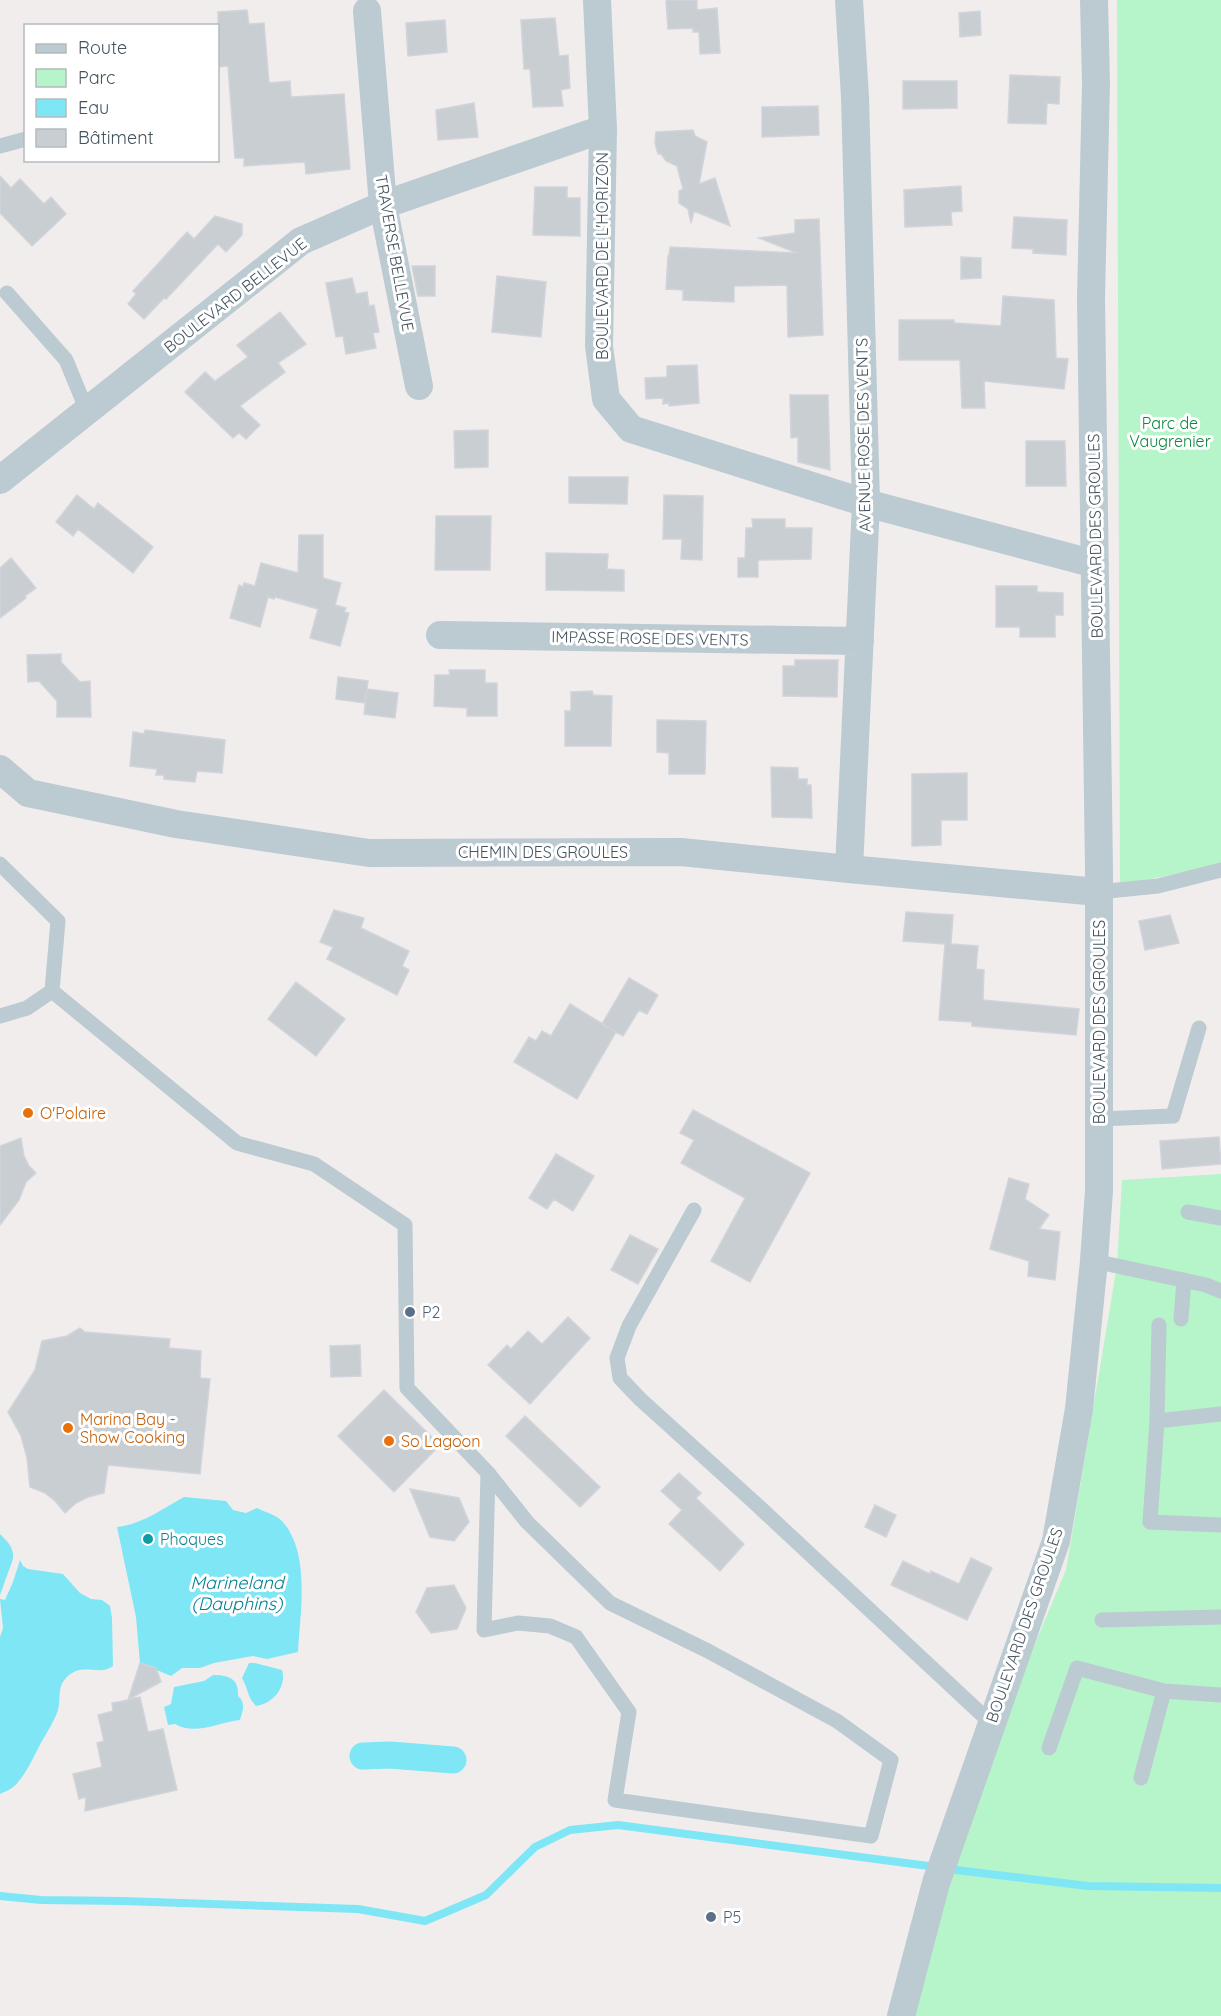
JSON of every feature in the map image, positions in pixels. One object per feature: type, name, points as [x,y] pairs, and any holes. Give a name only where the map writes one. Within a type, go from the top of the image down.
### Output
[{"type":"street","name":"BOULEVARD DE L'HORIZON","points":[[597,0],[603,129],[599,346],[606,399],[631,429],[866,503],[1095,564]]},
{"type":"street","name":"AVENUE ROSE DES VENTS","points":[[849,0],[855,97],[866,503],[849,869]]},
{"type":"street","name":"BOULEVARD DES GROULES","points":[[901,2016],[936,1882],[1056,1541],[1079,1409],[1094,1261],[1099,1191],[1099,1119],[1091,298],[1095,83],[1094,0]]},
{"type":"street","name":"TRAVERSE BELLEVUE","points":[[367,11],[383,205],[419,386]]},
{"type":"street","name":"BOULEVARD BELLEVUE","points":[[0,480],[302,241],[383,205],[603,129]]},
{"type":"street","name":"IMPASSE ROSE DES VENTS","points":[[440,635],[860,641]]},
{"type":"street","name":"CHEMIN DES GROULES","points":[[0,769],[28,793],[176,824],[369,853],[681,852],[1098,892]]},
{"type":"lane","points":[[0,146],[24,140]]},
{"type":"lane","points":[[8,293],[66,360],[87,411]]},
{"type":"lane","points":[[0,864],[58,921],[52,991]]},
{"type":"lane","points":[[1098,892],[1158,886],[1221,870]]},
{"type":"lane","points":[[0,1016],[27,1008],[52,991]]},
{"type":"lane","points":[[52,991],[237,1143],[314,1164],[405,1225],[407,1388],[488,1473],[527,1522],[610,1603],[708,1651],[837,1721],[891,1760],[871,1836],[615,1800],[629,1712],[576,1637],[550,1626],[518,1623],[484,1629],[488,1473]]},
{"type":"lane","points":[[1099,1119],[1173,1116],[1199,1028]]},
{"type":"lane","points":[[694,1210],[629,1326],[617,1358],[620,1378],[991,1723]]},
{"type":"lane","points":[[1188,1212],[1221,1218]]},
{"type":"lane","points":[[1094,1261],[1184,1280],[1221,1291]]},
{"type":"lane","points":[[1181,1319],[1184,1280]]},
{"type":"lane","points":[[1159,1325],[1157,1421],[1150,1522],[1221,1525]]},
{"type":"lane","points":[[1157,1421],[1221,1414]]},
{"type":"lane","points":[[1102,1620],[1221,1617]]},
{"type":"lane","points":[[1049,1748],[1077,1668],[1164,1691],[1221,1695]]},
{"type":"lane","points":[[1141,1778],[1164,1691]]},
{"type":"green space","name":"Parc de Vaugrenier","points":[[1117,0],[1221,0],[1221,865],[1120,885]]},
{"type":"green space","points":[[1221,1174],[1221,2016],[910,2016],[978,1779],[1066,1570],[1117,1266],[1122,1180]]},
{"type":"water","name":"Marineland (Dauphins)","points":[[184,1497],[226,1501],[233,1510],[246,1513],[257,1508],[282,1521],[297,1549],[300,1566],[302,1584],[298,1652],[267,1659],[253,1656],[200,1668],[182,1668],[171,1676],[140,1663],[136,1617],[117,1527],[144,1519]]},
{"type":"water","points":[[0,1534],[10,1545],[13,1559],[0,1595]]},
{"type":"water","points":[[20,1560],[28,1569],[63,1574],[80,1593],[91,1599],[102,1600],[110,1606],[113,1666],[102,1670],[78,1670],[66,1678],[61,1686],[57,1713],[28,1767],[15,1786],[0,1794],[0,1637],[3,1628],[0,1599],[5,1600]]},
{"type":"water","points":[[249,1663],[282,1670],[282,1683],[277,1694],[262,1705],[256,1706],[253,1703],[242,1678]]},
{"type":"water","points":[[213,1675],[228,1677],[237,1685],[238,1696],[243,1704],[240,1720],[199,1729],[175,1724],[168,1725],[164,1707],[171,1704],[174,1687],[204,1681]]},
{"type":"building","points":[[666,0],[697,0],[697,10],[717,8],[720,53],[700,54],[699,32],[693,32],[693,28],[668,29]]},
{"type":"building","points":[[247,10],[249,24],[264,23],[269,83],[290,81],[291,97],[344,94],[350,169],[306,174],[305,162],[244,166],[244,158],[235,158],[228,66],[219,67],[218,12]]},
{"type":"building","points":[[980,11],[981,35],[960,37],[959,13]]},
{"type":"building","points":[[555,18],[559,56],[568,55],[570,88],[561,90],[563,106],[533,107],[530,69],[524,69],[521,20]]},
{"type":"building","points":[[445,20],[447,52],[408,56],[406,23]]},
{"type":"building","points":[[1010,75],[1060,77],[1059,104],[1047,103],[1046,124],[1008,123]]},
{"type":"building","points":[[903,81],[957,81],[957,108],[903,109]]},
{"type":"building","points":[[474,103],[478,137],[438,140],[436,110]]},
{"type":"building","points":[[818,106],[819,135],[762,137],[762,107]]},
{"type":"building","points":[[693,130],[695,136],[707,142],[699,184],[715,178],[730,226],[694,211],[691,223],[688,209],[679,203],[679,191],[683,189],[677,166],[658,154],[655,143],[656,132]]},
{"type":"building","points":[[0,176],[11,188],[20,179],[44,204],[51,197],[66,214],[32,246],[0,213]]},
{"type":"building","points":[[961,186],[962,211],[951,212],[952,225],[905,227],[904,190]]},
{"type":"building","points":[[535,187],[567,187],[567,198],[580,198],[580,236],[533,235]]},
{"type":"building","points":[[215,216],[242,224],[242,235],[226,252],[218,244],[144,319],[128,304],[136,294],[133,291],[187,232],[194,239]]},
{"type":"building","points":[[1014,217],[1067,220],[1066,255],[1033,253],[1033,249],[1012,248]]},
{"type":"building","points":[[819,219],[823,335],[788,337],[787,285],[734,286],[734,302],[683,300],[683,290],[666,289],[670,247],[797,253],[759,238],[795,233],[795,220]]},
{"type":"building","points":[[961,257],[981,258],[981,278],[961,279]]},
{"type":"building","points":[[412,266],[435,266],[435,296],[418,296]]},
{"type":"building","points":[[497,276],[546,282],[541,337],[492,332]]},
{"type":"building","points":[[352,278],[356,294],[367,292],[369,306],[374,305],[379,332],[373,333],[376,348],[346,354],[343,336],[336,337],[326,283]]},
{"type":"building","points":[[1003,296],[1054,300],[1056,358],[1068,359],[1064,389],[984,381],[985,408],[962,408],[960,360],[899,360],[899,320],[954,320],[954,323],[1001,326]]},
{"type":"building","points":[[280,312],[306,344],[278,363],[285,372],[240,406],[260,425],[246,439],[239,433],[233,438],[185,392],[205,372],[215,381],[248,357],[237,345]]},
{"type":"building","points":[[697,365],[699,403],[669,406],[669,403],[663,404],[663,398],[646,399],[645,378],[667,377],[667,366]]},
{"type":"building","points":[[790,395],[828,395],[830,470],[798,462],[798,437],[791,438]]},
{"type":"building","points":[[488,430],[488,467],[455,468],[454,431]]},
{"type":"building","points":[[1026,441],[1065,441],[1066,486],[1026,486]]},
{"type":"building","points":[[569,477],[628,477],[627,504],[569,503]]},
{"type":"building","points":[[77,495],[94,509],[98,503],[153,547],[133,573],[78,529],[73,536],[56,522]]},
{"type":"building","points":[[664,495],[703,496],[702,560],[681,559],[682,539],[663,539]]},
{"type":"building","points":[[436,516],[491,516],[490,570],[435,570]]},
{"type":"building","points":[[752,519],[785,519],[785,528],[812,528],[811,559],[758,560],[758,577],[738,577],[738,558],[745,558],[746,528],[753,528]]},
{"type":"building","points":[[299,535],[323,535],[323,578],[341,583],[335,605],[346,608],[344,612],[349,613],[340,646],[310,638],[318,609],[275,597],[274,599],[268,597],[260,627],[230,618],[239,585],[243,587],[244,583],[255,586],[261,563],[298,573]]},
{"type":"building","points":[[546,553],[608,554],[607,569],[624,570],[624,591],[546,590]]},
{"type":"building","points":[[11,558],[36,588],[0,618],[0,568]]},
{"type":"building","points":[[996,586],[1037,586],[1037,592],[1063,593],[1063,615],[1055,615],[1055,637],[1020,637],[1020,627],[996,627]]},
{"type":"building","points":[[61,654],[61,662],[80,682],[90,681],[91,717],[57,717],[57,701],[39,681],[28,682],[27,655]]},
{"type":"building","points":[[795,660],[838,660],[837,697],[783,696],[783,666],[795,666]]},
{"type":"building","points":[[449,670],[485,670],[485,683],[497,683],[497,716],[467,716],[467,708],[434,706],[435,675],[450,675]]},
{"type":"building","points":[[338,677],[368,681],[365,703],[336,699]]},
{"type":"building","points":[[367,689],[398,693],[395,718],[364,714]]},
{"type":"building","points":[[592,691],[593,695],[612,696],[611,746],[565,746],[565,711],[571,711],[571,692]]},
{"type":"building","points":[[657,720],[706,721],[705,774],[669,774],[669,753],[657,752]]},
{"type":"building","points":[[145,730],[225,740],[222,773],[197,771],[195,782],[164,779],[164,775],[156,775],[157,769],[130,766],[133,732],[144,734]]},
{"type":"building","points":[[771,767],[798,768],[798,779],[807,779],[807,785],[811,785],[812,818],[772,817]]},
{"type":"building","points":[[967,773],[967,820],[941,820],[941,845],[912,846],[912,774]]},
{"type":"building","points":[[334,910],[364,918],[361,928],[409,951],[402,966],[409,970],[397,995],[327,959],[333,947],[320,942]]},
{"type":"building","points":[[906,912],[953,915],[951,944],[978,946],[976,969],[984,970],[983,1000],[1079,1009],[1076,1035],[972,1026],[972,1022],[939,1020],[945,944],[903,941]]},
{"type":"building","points":[[1170,915],[1179,943],[1145,950],[1139,921]]},
{"type":"building","points":[[629,978],[658,995],[647,1014],[639,1010],[623,1036],[602,1024]]},
{"type":"building","points":[[296,982],[345,1019],[316,1056],[268,1019]]},
{"type":"building","points":[[570,1004],[616,1032],[577,1099],[514,1062],[529,1037],[536,1041],[542,1031],[551,1036]]},
{"type":"building","points":[[693,1110],[810,1173],[750,1282],[711,1261],[745,1198],[681,1163],[694,1140],[680,1133]]},
{"type":"building","points":[[1219,1137],[1221,1164],[1162,1169],[1160,1141]]},
{"type":"building","points":[[21,1138],[24,1156],[36,1173],[26,1182],[19,1200],[0,1225],[0,1146]]},
{"type":"building","points":[[556,1154],[594,1176],[573,1211],[554,1199],[547,1209],[529,1198]]},
{"type":"building","points":[[1009,1178],[1029,1184],[1025,1199],[1049,1215],[1039,1229],[1060,1232],[1055,1280],[1028,1276],[1029,1261],[990,1249]]},
{"type":"building","points":[[630,1235],[658,1249],[638,1284],[611,1270]]},
{"type":"building","points":[[568,1317],[590,1338],[530,1404],[488,1365],[507,1345],[511,1349],[528,1331],[542,1344]]},
{"type":"building","points":[[80,1328],[85,1332],[170,1339],[169,1348],[201,1351],[200,1378],[210,1379],[200,1474],[108,1465],[104,1493],[76,1503],[65,1513],[45,1493],[30,1487],[27,1458],[21,1436],[8,1412],[35,1370],[42,1341],[67,1336]]},
{"type":"building","points":[[360,1345],[361,1376],[331,1377],[330,1346]]},
{"type":"building","name":"So Lagoon","points":[[384,1390],[440,1445],[394,1492],[338,1436]]},
{"type":"building","points":[[525,1416],[600,1487],[580,1507],[506,1436]]},
{"type":"building","points":[[679,1473],[701,1493],[696,1498],[744,1544],[720,1571],[669,1524],[682,1510],[661,1491]]},
{"type":"building","points":[[410,1489],[459,1498],[469,1522],[454,1541],[430,1537]]},
{"type":"building","points":[[875,1505],[896,1515],[886,1537],[865,1527]]},
{"type":"building","points":[[971,1558],[992,1568],[967,1620],[891,1585],[903,1561],[959,1584]]},
{"type":"building","points":[[454,1585],[466,1608],[457,1629],[431,1633],[416,1612],[427,1588]]},
{"type":"building","points":[[140,1663],[156,1668],[161,1682],[129,1699],[140,1697],[148,1732],[163,1729],[177,1790],[85,1811],[86,1797],[79,1799],[73,1774],[102,1767],[97,1743],[104,1741],[98,1715],[113,1711],[112,1703],[128,1700]]},
{"type":"waterway","points":[[363,1756],[390,1755],[453,1760]]},
{"type":"waterway","points":[[0,1896],[41,1900],[358,1909],[425,1921],[486,1895],[535,1847],[570,1830],[618,1825],[936,1867]]},
{"type":"waterway","points":[[948,1869],[1088,1886],[1221,1888]]},
{"type":"place","name":"O'Polaire","points":[[28,1113]]},
{"type":"place","name":"P2","points":[[410,1312]]},
{"type":"place","name":"Marina Bay - Show Cooking","points":[[68,1428]]},
{"type":"place","name":"So Lagoon","points":[[389,1441]]},
{"type":"place","name":"Phoques","points":[[148,1539]]},
{"type":"place","name":"P5","points":[[711,1917]]}]
